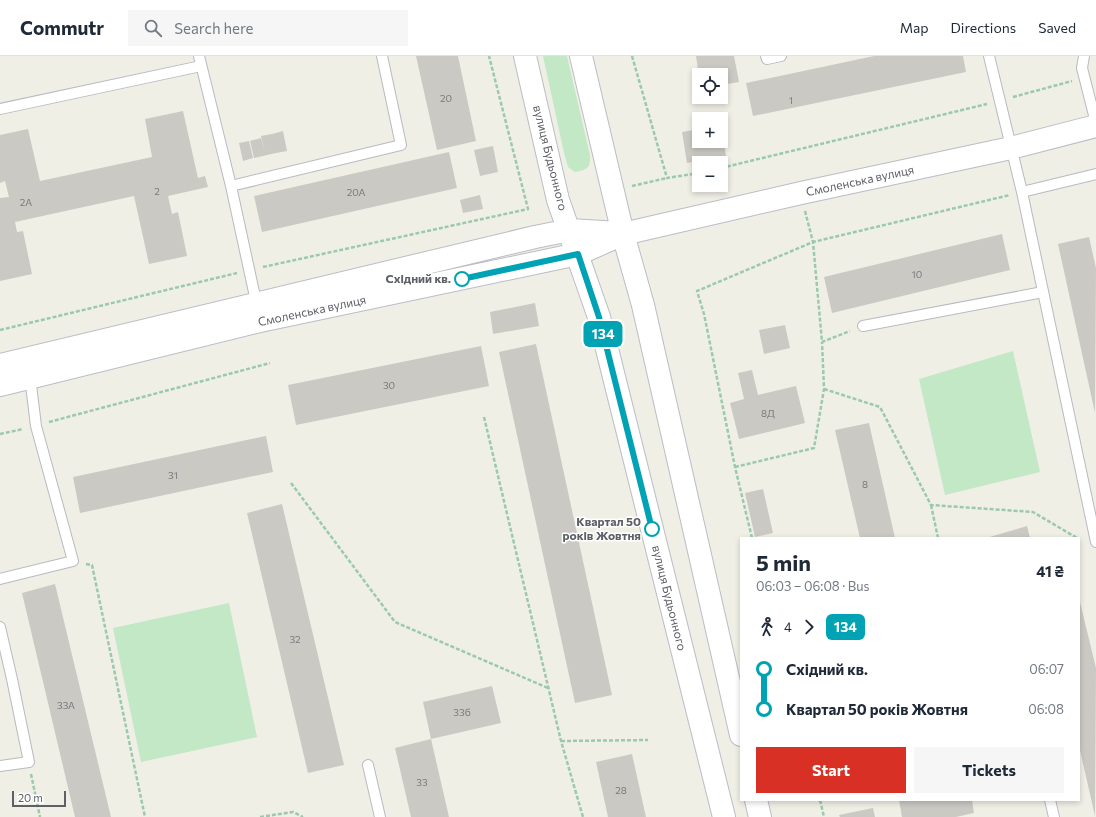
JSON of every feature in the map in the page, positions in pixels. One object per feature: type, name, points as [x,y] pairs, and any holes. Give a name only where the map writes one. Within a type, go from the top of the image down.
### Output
[{"type":"street","name":"вулиця Будьонного","points":[[525,56],[558,200],[570,230],[599,317],[724,817]]},
{"type":"street","points":[[581,56],[622,234],[643,305],[740,731]]},
{"type":"street","name":"Смоленська вулиця","points":[[0,366],[258,313],[578,254],[622,234],[801,193],[1011,148],[1096,124]]},
{"type":"street","name":"Смоленська вулиця","points":[[0,385],[535,237],[570,230],[622,234]]},
{"type":"street","points":[[756,801],[760,817]]},
{"type":"lane","points":[[231,186],[401,145],[382,56]]},
{"type":"lane","points":[[766,56],[767,59],[781,56]]},
{"type":"lane","points":[[989,56],[1022,192],[1096,542]]},
{"type":"lane","points":[[1084,56],[1082,68],[1096,124]]},
{"type":"lane","points":[[0,109],[200,61],[231,186],[258,313]]},
{"type":"lane","points":[[1022,192],[1096,174]]},
{"type":"lane","points":[[863,326],[1043,292]]},
{"type":"lane","points":[[0,579],[73,561],[36,426],[30,377]]},
{"type":"lane","points":[[0,627],[29,762],[0,766]]},
{"type":"lane","points":[[368,764],[380,817]]},
{"type":"lane","points":[[1050,801],[1054,817]]},
{"type":"path","points":[[489,56],[528,209]]},
{"type":"path","points":[[632,56],[668,178]]},
{"type":"path","points":[[728,166],[1085,78]]},
{"type":"path","points":[[612,191],[692,174]]},
{"type":"path","points":[[752,537],[735,466],[704,314],[697,291],[813,242],[1022,192]]},
{"type":"path","points":[[735,466],[814,448],[824,389],[822,342],[813,242],[801,193]]},
{"type":"path","points":[[822,342],[863,326]]},
{"type":"path","points":[[0,434],[36,426],[270,363]]},
{"type":"path","points":[[824,389],[880,407],[931,505],[938,537]]},
{"type":"path","points":[[484,417],[561,741],[583,817]]},
{"type":"path","points":[[291,483],[396,622],[548,688]]},
{"type":"path","points":[[931,505],[1033,512],[1075,537]]},
{"type":"path","points":[[73,561],[92,565],[145,817]]},
{"type":"path","points":[[561,741],[648,740]]},
{"type":"path","points":[[29,762],[40,817]]},
{"type":"path","points":[[820,801],[824,817]]},
{"type":"path","points":[[260,817],[293,812],[303,817]]},
{"type":"green space","points":[[543,56],[567,56],[590,155],[589,166],[583,170],[575,172],[568,167]]},
{"type":"green space","points":[[1013,351],[1040,472],[945,495],[919,379]]},
{"type":"green space","points":[[229,603],[257,737],[141,762],[113,628]]},
{"type":"building","points":[[416,56],[458,56],[476,141],[437,150]]},
{"type":"building","points":[[696,56],[734,56],[739,82],[728,84],[728,68],[698,68]]},
{"type":"building","points":[[874,56],[963,56],[966,72],[753,116],[746,83]]},
{"type":"building","points":[[183,111],[198,178],[205,176],[208,187],[168,196],[172,214],[178,212],[187,256],[149,264],[134,196],[15,222],[17,232],[23,231],[32,274],[0,281],[0,198],[9,197],[5,181],[0,183],[0,135],[28,129],[40,181],[152,157],[145,119]]},
{"type":"building","points":[[692,130],[692,148],[725,148],[726,156],[692,156],[692,162],[687,163],[682,132]]},
{"type":"building","points":[[283,131],[287,151],[276,153],[272,134]]},
{"type":"building","points":[[272,134],[276,153],[254,158],[250,141],[261,138],[265,153],[261,136]]},
{"type":"building","points":[[249,141],[253,158],[243,161],[239,143]]},
{"type":"building","points":[[493,146],[498,172],[480,176],[474,150]]},
{"type":"building","points":[[449,152],[457,188],[262,232],[254,196]]},
{"type":"building","points":[[480,195],[483,209],[463,213],[460,200]]},
{"type":"building","points":[[1002,234],[1010,270],[832,313],[824,277]]},
{"type":"building","points":[[1089,237],[1096,268],[1095,413],[1058,244]]},
{"type":"building","points":[[535,303],[539,326],[493,334],[490,312]]},
{"type":"building","points":[[785,325],[790,348],[764,354],[759,330]]},
{"type":"building","points":[[536,344],[612,695],[575,703],[499,352]]},
{"type":"building","points":[[481,346],[489,386],[296,425],[288,385]]},
{"type":"building","points":[[752,370],[758,395],[796,386],[805,423],[739,439],[730,403],[744,399],[738,373]]},
{"type":"building","points":[[869,423],[895,537],[860,537],[835,430]]},
{"type":"building","points":[[266,436],[273,472],[80,513],[73,477]]},
{"type":"building","points":[[763,489],[773,533],[755,537],[745,493]]},
{"type":"building","points":[[282,504],[344,765],[308,773],[247,513]]},
{"type":"building","points":[[1027,526],[1030,537],[989,537]]},
{"type":"building","points":[[55,584],[111,817],[75,817],[22,593]]},
{"type":"building","points":[[1080,602],[1096,668],[1095,816],[1080,750]]},
{"type":"building","points":[[492,686],[501,723],[431,739],[423,702]]},
{"type":"building","points":[[431,739],[449,817],[411,817],[395,748]]},
{"type":"building","points":[[632,754],[646,817],[608,817],[596,762]]},
{"type":"building","points":[[899,801],[972,801],[974,813],[956,817],[902,817]]},
{"type":"building","points":[[873,808],[875,817],[840,817],[839,815]]},
{"type":"bus line","name":"134","points":[[462,279],[578,254],[599,317],[652,529]]},
{"type":"place","name":"Східний кв.","points":[[462,279]]},
{"type":"place","name":"Квартал 50 років Жовтня","points":[[652,529]]}]
